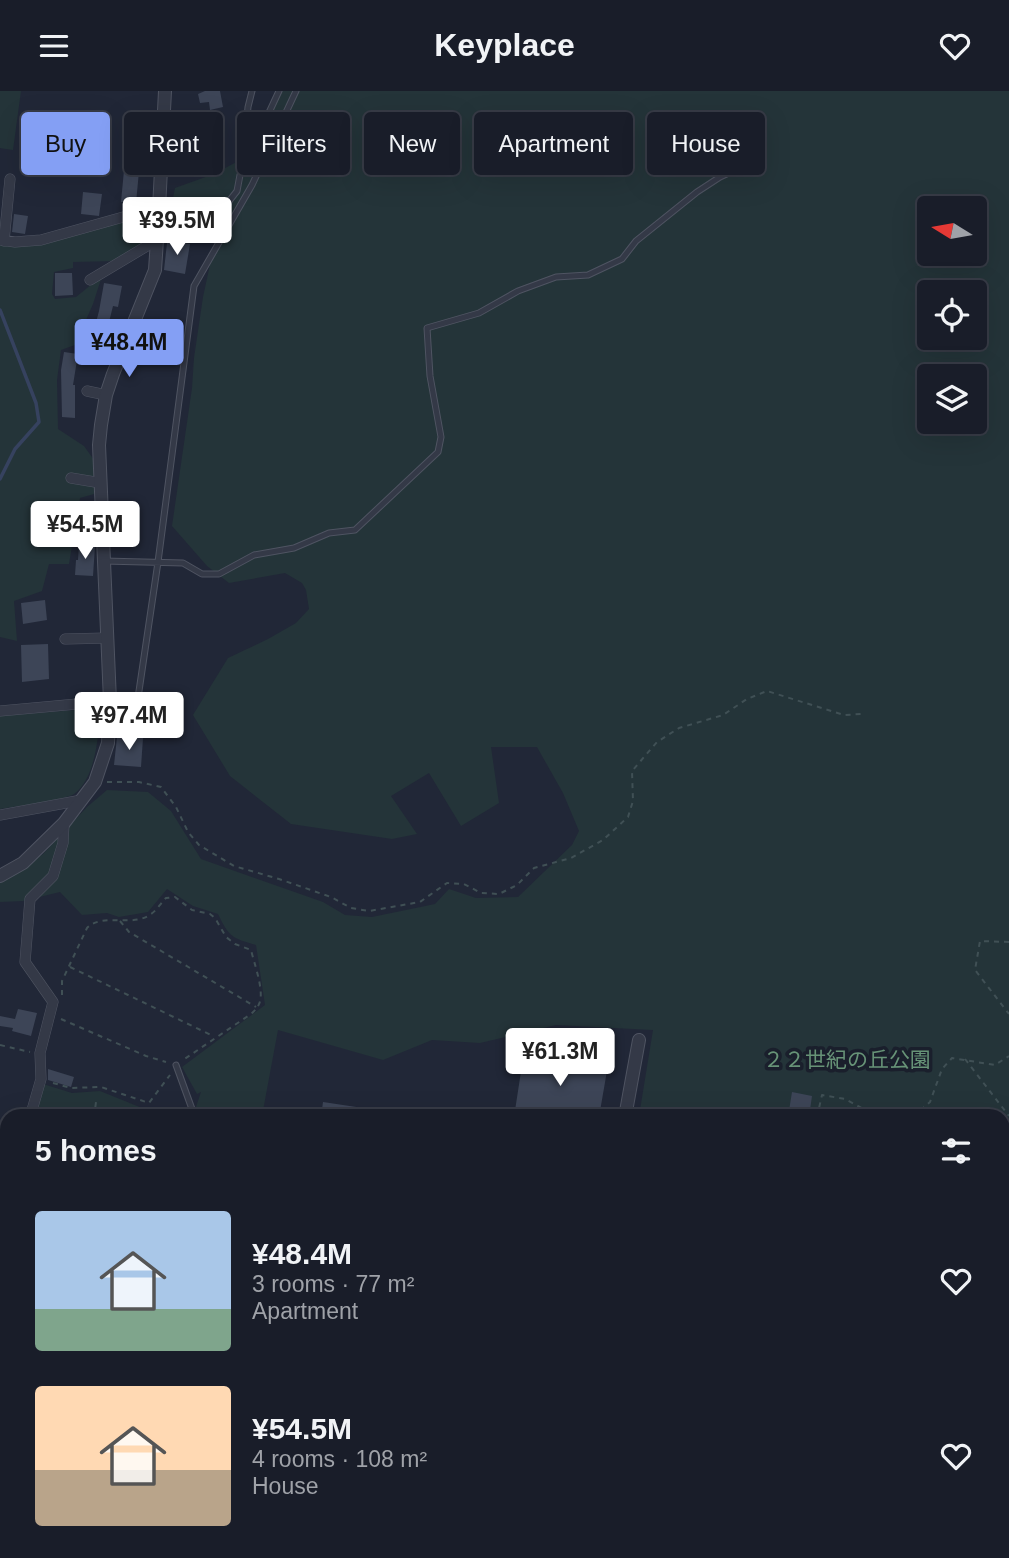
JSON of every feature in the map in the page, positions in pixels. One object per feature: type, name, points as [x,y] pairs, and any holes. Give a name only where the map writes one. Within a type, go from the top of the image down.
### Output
[{"type":"street","points":[[90,280],[166,233],[158,228],[165,91]]},
{"type":"street","points":[[10,179],[2,241],[41,240],[159,207]]},
{"type":"street","points":[[0,876],[23,863],[64,823],[83,800],[95,782],[108,743],[110,701],[99,445],[106,395],[155,270],[157,240]]},
{"type":"street","points":[[87,391],[106,395]]},
{"type":"street","points":[[71,478],[101,483]]},
{"type":"street","points":[[65,639],[107,638]]},
{"type":"street","points":[[0,711],[110,701]]},
{"type":"street","points":[[0,815],[83,800]]},
{"type":"street","points":[[32,1109],[41,1079],[40,1053],[53,1002],[25,963],[30,899],[52,876],[63,843],[64,823]]},
{"type":"street","points":[[626,1109],[639,1040]]},
{"type":"lane","points":[[248,112],[252,91]]},
{"type":"lane","points":[[270,112],[279,91]]},
{"type":"lane","points":[[134,725],[194,286],[252,185],[296,91]]},
{"type":"lane","points":[[157,240],[226,205],[237,191],[240,175]]},
{"type":"lane","points":[[104,561],[183,563],[202,574],[219,574],[254,555],[293,548],[329,533],[355,530],[438,451],[441,437],[430,376],[427,328],[479,313],[518,291],[556,277],[589,275],[622,259],[636,241],[697,192],[724,175]]},
{"type":"lane","points":[[176,1065],[192,1109]]},
{"type":"path","points":[[95,782],[139,782],[161,787],[176,807],[188,832],[200,845],[234,866],[331,897],[351,908],[369,911],[420,902],[447,883],[464,884],[481,893],[499,894],[517,885],[534,868],[571,858],[603,840],[628,817],[633,800],[632,771],[657,742],[679,728],[723,715],[747,699],[767,691],[844,715],[862,714]]},
{"type":"path","points":[[41,1079],[71,1088],[101,1087],[149,1103],[176,1065],[257,1008],[261,1001],[261,991],[251,950],[226,937],[210,914],[192,910],[175,897],[166,898],[151,915],[142,919],[91,924],[62,981],[62,1003]]},
{"type":"path","points":[[119,920],[128,932],[257,1008]]},
{"type":"path","points":[[1009,941],[980,941],[975,970],[1009,1014]]},
{"type":"path","points":[[69,967],[215,1037]]},
{"type":"path","points":[[59,1018],[146,1056],[176,1065]]},
{"type":"path","points":[[0,1045],[40,1053]]},
{"type":"path","points":[[923,1109],[930,1103],[942,1069],[952,1058],[995,1065],[1009,1056]]},
{"type":"path","points":[[965,1059],[1003,1109]]},
{"type":"path","points":[[819,1109],[822,1095],[845,1099],[863,1109]]},
{"type":"path","points":[[95,1109],[96,1102]]},
{"type":"green space","points":[[0,91],[21,91],[13,150],[0,148]]},
{"type":"green space","name":"２２世紀の丘公園","points":[[282,91],[1009,91],[1009,1109],[640,1109],[653,1030],[556,1025],[480,1043],[432,1040],[383,1060],[278,1030],[263,1109],[195,1109],[201,1092],[197,1094],[182,1067],[265,1005],[256,945],[232,935],[218,914],[193,906],[167,889],[148,912],[119,917],[107,913],[82,915],[60,892],[23,901],[0,902],[0,883],[43,854],[87,807],[107,790],[148,792],[171,811],[201,859],[323,902],[345,915],[372,917],[435,904],[449,889],[476,898],[518,897],[572,845],[579,831],[563,793],[537,747],[491,747],[499,803],[461,826],[429,773],[391,796],[417,834],[392,839],[291,824],[230,776],[193,715],[228,658],[296,623],[309,609],[302,583],[285,573],[229,583],[207,566],[172,526],[203,297],[224,200],[166,233],[175,188],[211,175],[223,175],[223,169],[237,162],[237,175],[350,175],[350,112],[270,112]]},
{"type":"green space","points":[[149,215],[148,241],[116,261],[73,262],[73,268],[54,272],[52,294],[55,299],[76,297],[102,276],[75,345],[61,350],[57,380],[58,429],[84,446],[94,460],[94,494],[80,498],[69,564],[49,564],[42,591],[14,601],[17,641],[0,637],[0,240],[15,242]]},
{"type":"green space","points":[[100,708],[95,755],[81,787],[70,796],[0,809],[0,716]]},
{"type":"green space","points":[[43,1084],[72,1093],[100,1091],[145,1109],[36,1109]]},
{"type":"building","points":[[220,91],[223,107],[210,110],[209,102],[200,103],[198,94]]},
{"type":"building","points":[[124,170],[124,175],[139,175],[136,203],[121,202]]},
{"type":"building","points":[[83,192],[102,194],[99,216],[81,214]]},
{"type":"building","points":[[14,214],[28,216],[25,234],[12,232]]},
{"type":"building","points":[[170,241],[190,244],[185,274],[164,270],[167,243]]},
{"type":"building","points":[[55,273],[72,273],[73,295],[55,296]]},
{"type":"building","points":[[104,283],[122,286],[118,307],[113,306],[106,334],[99,332],[101,355],[85,356],[84,346],[90,345]]},
{"type":"building","points":[[64,352],[78,354],[73,385],[75,418],[62,417],[61,370]]},
{"type":"building","points":[[79,545],[95,546],[93,576],[75,575]]},
{"type":"building","points":[[45,600],[47,620],[23,624],[21,603]]},
{"type":"building","points":[[48,644],[49,679],[22,682],[21,645]]},
{"type":"building","points":[[117,737],[143,738],[141,767],[114,765]]},
{"type":"building","points":[[18,1009],[37,1013],[31,1036],[0,1026],[0,1016],[15,1019]]},
{"type":"building","points":[[524,1052],[608,1065],[600,1109],[515,1109]]},
{"type":"building","points":[[48,1069],[74,1077],[71,1087],[48,1080]]},
{"type":"building","points":[[792,1092],[812,1096],[810,1109],[789,1109]]},
{"type":"building","points":[[323,1102],[370,1109],[322,1109]]},
{"type":"waterway","points":[[0,310],[36,403],[39,422],[15,449],[0,479]]}]
